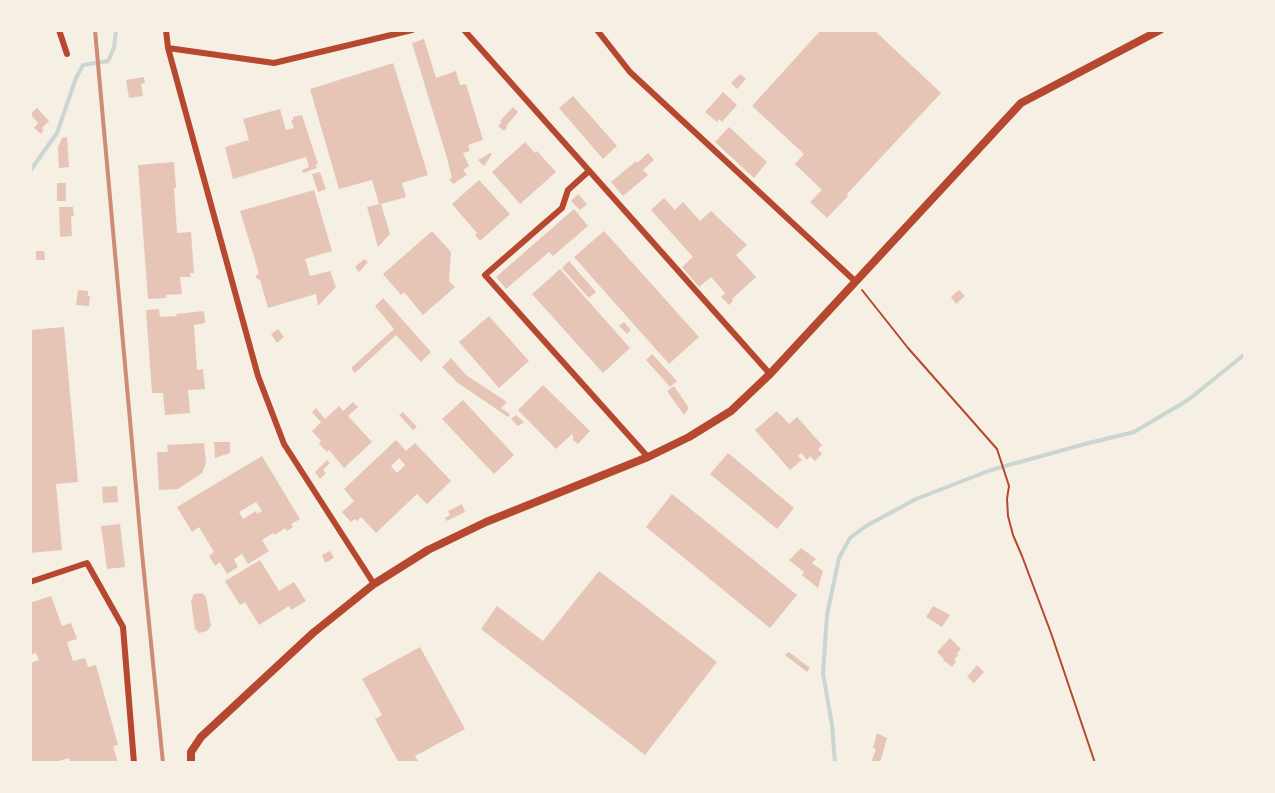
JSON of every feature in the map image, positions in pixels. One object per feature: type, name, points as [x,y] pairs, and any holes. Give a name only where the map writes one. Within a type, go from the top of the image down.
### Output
[{"type":"main road","points":[[191,763],[191,752],[201,737],[313,633],[374,584],[428,550],[486,522],[648,457],[689,437],[731,411],[770,374],[1021,103],[1160,30]]},
{"type":"street","points":[[59,30],[67,54]]},
{"type":"street","points":[[166,30],[168,48],[258,376],[284,444],[374,584]]},
{"type":"street","points":[[168,48],[274,63],[412,30]]},
{"type":"street","points":[[464,30],[770,374]]},
{"type":"street","points":[[597,30],[630,72],[856,282]]},
{"type":"street","points":[[589,171],[568,190],[562,208],[484,275],[648,457]]},
{"type":"street","points":[[30,582],[87,563],[123,627],[134,763]]},
{"type":"path","points":[[856,282],[908,348],[997,450],[1009,486],[1008,516],[1013,535],[1051,633],[1095,763]]},
{"type":"building","points":[[821,30],[874,30],[941,93],[827,218],[810,202],[822,190],[795,164],[804,154],[752,106]]},
{"type":"building","points":[[424,39],[436,78],[456,71],[460,85],[466,84],[483,140],[468,145],[470,151],[463,153],[469,166],[463,170],[467,175],[453,184],[449,179],[452,178],[447,158],[412,43]]},
{"type":"building","points":[[393,63],[428,175],[402,183],[406,197],[381,204],[390,234],[378,247],[367,207],[379,204],[372,180],[339,189],[310,89]]},
{"type":"building","points":[[740,74],[746,79],[737,89],[731,83]]},
{"type":"building","points":[[144,77],[145,83],[141,84],[143,96],[129,98],[126,80]]},
{"type":"building","points":[[723,92],[737,105],[722,122],[719,119],[717,122],[705,112]]},
{"type":"building","points":[[573,96],[617,146],[603,159],[559,108]]},
{"type":"building","points":[[513,107],[518,112],[504,131],[498,126]]},
{"type":"building","points":[[37,108],[49,121],[42,128],[44,130],[41,134],[34,128],[38,123],[30,114]]},
{"type":"building","points":[[280,109],[286,130],[294,128],[291,120],[293,117],[302,115],[318,164],[315,165],[317,168],[303,173],[302,170],[309,167],[306,157],[233,179],[225,147],[249,140],[243,119]]},
{"type":"building","points":[[729,127],[767,162],[754,178],[715,142]]},
{"type":"building","points":[[67,137],[69,167],[59,168],[58,147],[62,138]]},
{"type":"building","points":[[525,142],[535,153],[537,151],[556,172],[520,204],[492,172]]},
{"type":"building","points":[[648,153],[654,160],[643,170],[648,175],[623,196],[611,182]]},
{"type":"building","points":[[492,154],[484,166],[478,160]]},
{"type":"building","points":[[174,162],[177,233],[191,232],[194,273],[190,273],[191,277],[180,277],[182,294],[148,299],[138,165]]},
{"type":"building","points":[[320,172],[326,189],[318,192],[312,174]]},
{"type":"building","points":[[479,180],[510,214],[480,241],[475,235],[477,233],[452,204]]},
{"type":"building","points":[[57,183],[66,183],[66,201],[57,201]]},
{"type":"building","points":[[314,190],[332,251],[305,259],[310,276],[330,271],[336,287],[318,306],[316,294],[268,308],[260,280],[255,277],[259,273],[240,211]]},
{"type":"building","points":[[578,194],[587,204],[580,210],[571,201]]},
{"type":"building","points":[[664,198],[675,210],[683,202],[700,221],[711,211],[747,245],[736,255],[756,277],[732,299],[729,305],[721,297],[725,293],[711,277],[699,287],[682,267],[693,257],[651,210]]},
{"type":"building","points":[[59,207],[73,207],[72,236],[60,237]]},
{"type":"building","points":[[574,209],[588,226],[553,256],[549,252],[506,289],[496,277]]},
{"type":"building","points":[[432,231],[451,252],[449,281],[455,287],[423,315],[404,292],[401,295],[383,274]]},
{"type":"building","points":[[604,231],[699,337],[669,364],[574,257]]},
{"type":"building","points":[[36,251],[44,251],[45,260],[36,260]]},
{"type":"building","points":[[364,259],[368,262],[359,272],[355,267]]},
{"type":"building","points":[[569,261],[596,292],[589,298],[562,268]]},
{"type":"building","points":[[560,269],[630,348],[603,373],[532,294]]},
{"type":"building","points":[[78,290],[88,291],[89,306],[76,305]]},
{"type":"building","points":[[959,290],[965,296],[956,304],[951,297]]},
{"type":"building","points":[[383,298],[431,352],[421,362],[396,335],[355,373],[351,368],[394,329],[375,306]]},
{"type":"building","points":[[159,309],[160,317],[204,311],[205,323],[194,325],[197,370],[203,369],[205,389],[188,390],[190,413],[165,415],[163,393],[152,393],[146,310]]},
{"type":"building","points":[[489,316],[529,361],[499,388],[459,342]]},
{"type":"building","points":[[624,322],[631,330],[627,334],[619,326]]},
{"type":"building","points":[[64,327],[78,482],[56,484],[62,550],[30,553],[30,330]]},
{"type":"building","points":[[278,329],[284,337],[277,343],[271,334]]},
{"type":"building","points":[[652,354],[677,381],[670,387],[646,360]]},
{"type":"building","points":[[451,358],[466,375],[507,402],[501,408],[510,414],[508,417],[458,383],[442,367]]},
{"type":"building","points":[[543,385],[590,431],[578,444],[573,440],[572,434],[556,449],[518,410]]},
{"type":"building","points":[[674,386],[689,408],[684,415],[667,391]]},
{"type":"building","points":[[463,400],[514,455],[494,474],[442,419]]},
{"type":"building","points":[[353,402],[358,407],[348,416],[372,442],[344,468],[329,450],[327,452],[319,444],[321,441],[312,431],[321,422],[312,412],[316,408],[325,419],[339,406],[343,411]]},
{"type":"building","points":[[777,411],[789,424],[797,417],[822,445],[818,449],[822,454],[815,461],[810,456],[807,460],[801,453],[798,456],[802,460],[790,470],[755,430]]},
{"type":"building","points":[[403,412],[417,427],[413,430],[399,415]]},
{"type":"building","points":[[516,415],[524,422],[518,426],[511,419]]},
{"type":"building","points":[[396,440],[406,451],[415,443],[451,481],[427,504],[417,494],[376,533],[361,517],[351,522],[342,512],[354,501],[344,489]],"holes":[[[399,458],[405,465],[397,473],[391,466]]]},
{"type":"building","points":[[214,442],[230,442],[230,453],[215,458]]},
{"type":"building","points":[[204,443],[206,463],[202,473],[178,489],[159,490],[157,452],[168,452],[167,445]]},
{"type":"building","points":[[728,453],[794,508],[777,529],[710,474]]},
{"type":"building","points":[[262,456],[300,519],[291,524],[293,527],[287,531],[285,528],[262,540],[269,551],[248,564],[242,554],[234,559],[238,567],[227,574],[220,562],[215,566],[209,556],[214,552],[199,527],[192,532],[177,507]],"holes":[[[256,502],[262,511],[257,514],[256,511],[243,519],[239,512]]]},
{"type":"building","points":[[327,460],[330,463],[323,470],[326,473],[320,479],[315,472]]},
{"type":"building","points":[[117,486],[118,502],[103,503],[102,487]]},
{"type":"building","points":[[672,494],[797,595],[770,628],[646,527]]},
{"type":"building","points":[[462,504],[465,512],[447,521],[445,518],[450,515],[448,511]]},
{"type":"building","points":[[120,524],[125,567],[107,569],[101,526]]},
{"type":"building","points":[[801,548],[816,559],[812,563],[823,571],[818,588],[789,560]]},
{"type":"building","points":[[330,551],[334,558],[325,563],[322,555]]},
{"type":"building","points":[[260,560],[279,591],[294,582],[306,601],[291,610],[289,606],[259,625],[245,602],[240,605],[225,581]]},
{"type":"building","points":[[599,571],[717,662],[645,755],[481,629],[497,606],[543,641]]},
{"type":"building","points":[[202,593],[206,597],[211,626],[207,631],[199,633],[195,629],[191,601],[194,594]]},
{"type":"building","points":[[51,596],[62,626],[71,623],[77,639],[67,642],[73,661],[85,658],[88,667],[96,665],[118,745],[113,746],[118,763],[70,763],[69,758],[52,763],[30,763],[30,663],[39,660],[36,653],[30,655],[30,603]]},
{"type":"building","points":[[933,606],[950,615],[942,627],[926,617]]},
{"type":"building","points":[[950,638],[961,649],[952,667],[937,652]]},
{"type":"building","points":[[420,647],[465,729],[415,756],[419,763],[399,763],[375,719],[382,715],[362,679]]},
{"type":"building","points":[[789,652],[810,668],[807,672],[785,655]]},
{"type":"building","points":[[977,665],[984,672],[974,683],[967,677]]},
{"type":"building","points":[[877,733],[887,738],[880,763],[871,763],[876,749],[873,748]]},
{"type":"waterway","points":[[30,171],[57,133],[76,78],[83,65],[108,61],[114,48],[116,30]]},
{"type":"waterway","points":[[835,763],[832,725],[823,673],[827,615],[839,558],[850,538],[866,526],[916,499],[991,470],[1134,432],[1188,400],[1245,354]]},
{"type":"railway","points":[[95,30],[163,763]]}]
